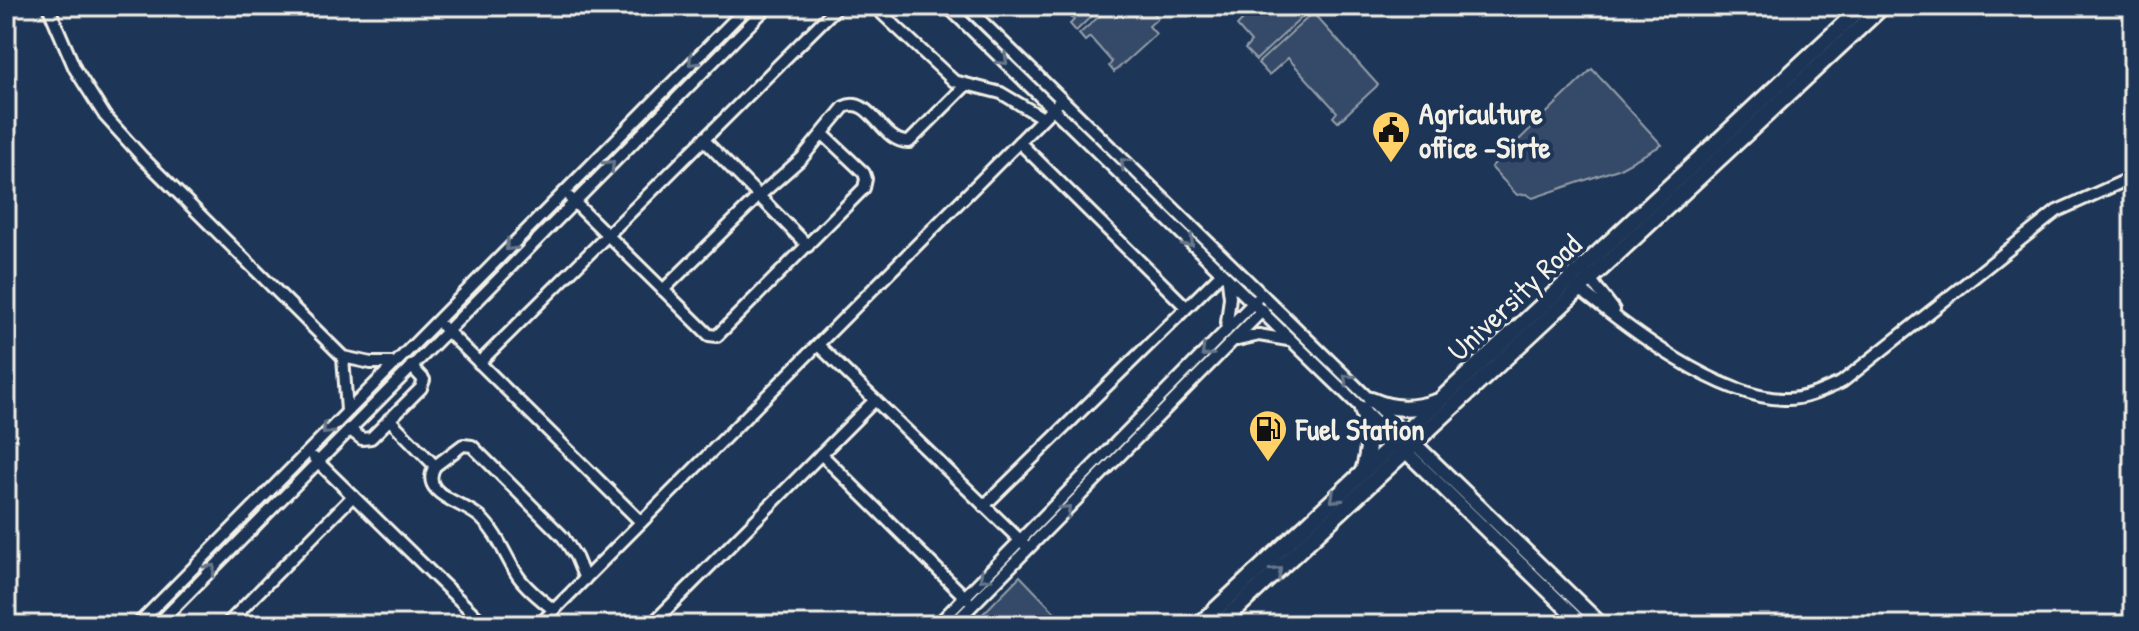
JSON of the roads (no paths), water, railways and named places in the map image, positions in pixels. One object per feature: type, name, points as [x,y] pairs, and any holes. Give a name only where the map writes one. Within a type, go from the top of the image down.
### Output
[{"type":"highway","name":"University Road","points":[[1851,26],[1863,6]]},
{"type":"highway","name":"University Road","points":[[1199,625],[1301,540],[1851,26],[1883,6]]},
{"type":"highway","name":"University Road","points":[[1219,625],[1362,473],[1405,442],[1440,400],[1580,278]]},
{"type":"highway","points":[[1362,473],[1369,446],[1366,405],[1399,409],[1422,407],[1440,400]]},
{"type":"main road","points":[[1405,442],[1583,625]]},
{"type":"main road","points":[[1405,442],[1602,625]]},
{"type":"street","points":[[48,6],[75,69],[105,116],[343,357],[371,363],[394,363],[422,376],[424,384],[367,439],[358,437],[347,411],[343,357]]},
{"type":"street","points":[[137,625],[748,6]]},
{"type":"street","points":[[157,625],[768,6]]},
{"type":"street","points":[[479,363],[838,6]]},
{"type":"street","points":[[874,6],[949,78],[965,86],[1001,93],[1043,118]]},
{"type":"street","points":[[947,6],[1256,309],[1366,405]]},
{"type":"street","points":[[966,6],[1405,442]]},
{"type":"street","points":[[663,290],[788,171],[844,107],[854,104],[895,140],[909,142],[965,86]]},
{"type":"street","points":[[539,625],[1061,100]]},
{"type":"street","points":[[563,191],[709,335],[717,336],[862,190],[866,182],[864,173],[823,134]]},
{"type":"street","points":[[703,139],[808,246]]},
{"type":"street","points":[[1019,142],[1185,306]]},
{"type":"street","points":[[1580,278],[1622,321],[1686,364],[1729,388],[1757,396],[1787,399],[1812,395],[1842,382],[2057,211],[2133,177]]},
{"type":"street","points":[[984,506],[1185,306],[1224,278]]},
{"type":"street","points":[[1224,278],[1230,297],[1226,331]]},
{"type":"street","points":[[1580,278],[1622,321]]},
{"type":"street","points":[[1024,544],[1231,342],[1265,300]]},
{"type":"street","points":[[937,625],[969,600],[1226,331],[1256,309]]},
{"type":"street","points":[[436,320],[641,522]]},
{"type":"street","points":[[1231,342],[1259,335],[1289,340]]},
{"type":"street","points":[[818,345],[1024,544]]},
{"type":"street","points":[[658,623],[875,400]]},
{"type":"street","points":[[389,419],[435,466]]},
{"type":"street","points":[[554,610],[519,578],[494,532],[482,519],[470,509],[435,491],[429,476],[435,466],[463,445],[472,446],[563,537],[585,579]]},
{"type":"street","points":[[306,451],[485,625]]},
{"type":"street","points":[[821,454],[969,600]]},
{"type":"street","points":[[226,625],[353,496]]},
{"type":"street","points":[[953,625],[969,600]]},
{"type":"place","name":"Agriculture office -Sirte","points":[[1391,164]]},
{"type":"place","name":"Fuel Station","points":[[1268,463]]}]
